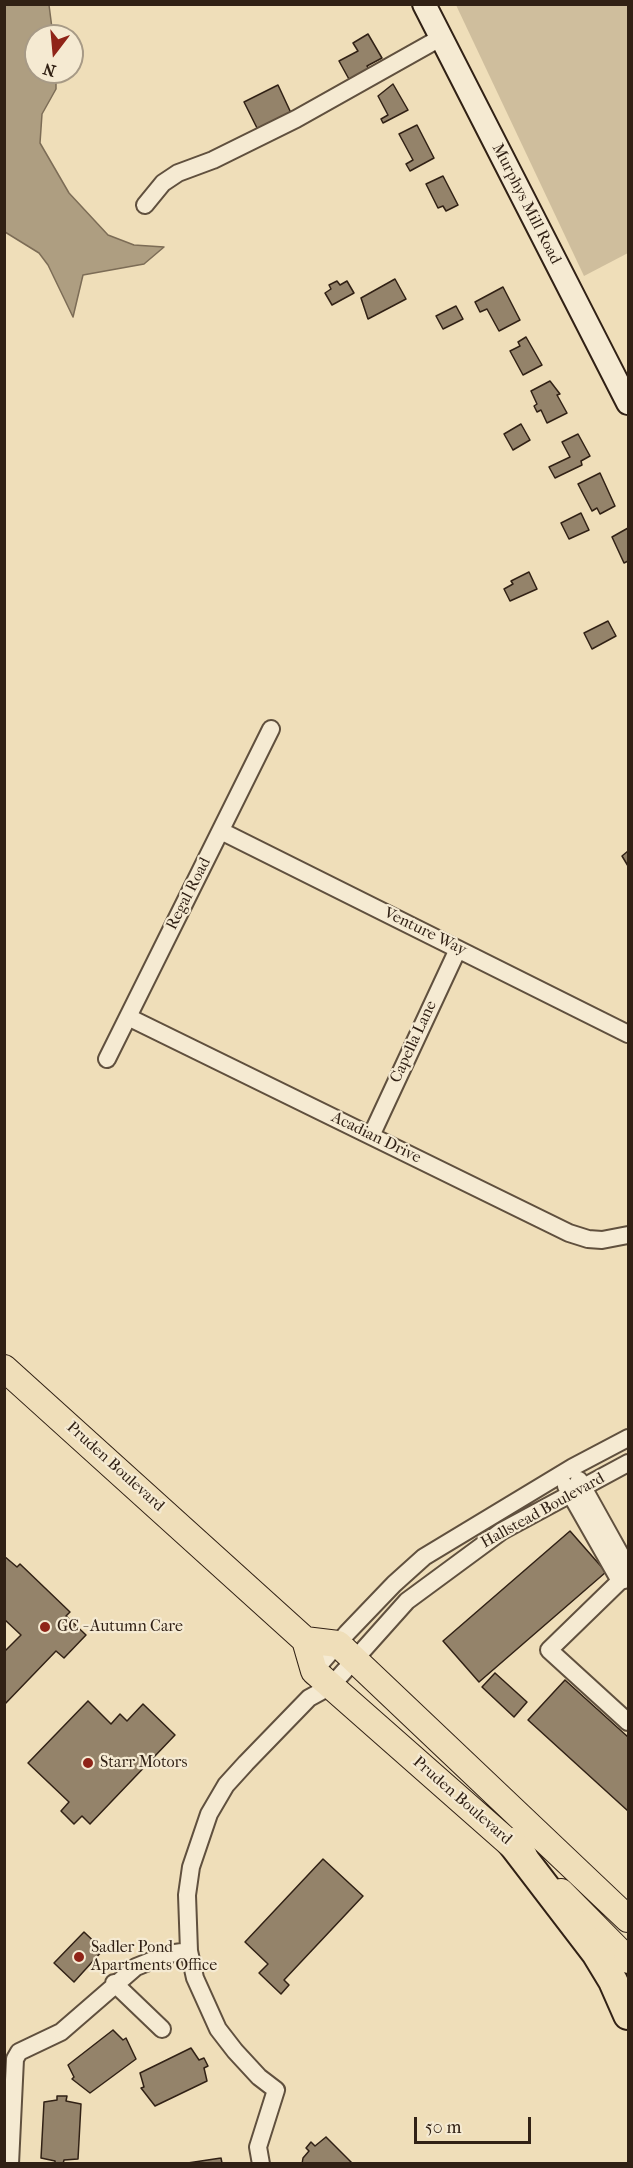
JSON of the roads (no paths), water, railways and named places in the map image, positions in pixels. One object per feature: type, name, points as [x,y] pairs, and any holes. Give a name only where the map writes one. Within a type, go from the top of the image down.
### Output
[{"type":"highway","points":[[511,1842],[596,1953],[613,1981],[628,2015]]},
{"type":"main road","name":"Pruden Boulevard","points":[[4,1368],[305,1640]]},
{"type":"main road","points":[[305,1640],[346,1652]]},
{"type":"main road","points":[[305,1640],[318,1685]]},
{"type":"main road","name":"Pruden Boulevard","points":[[346,1652],[628,1919]]},
{"type":"main road","name":"Pruden Boulevard","points":[[318,1685],[511,1842],[628,1960]]},
{"type":"street","name":"Murphys Mill Road","points":[[424,4],[628,403]]},
{"type":"street","points":[[145,205],[163,183],[178,173],[213,160],[296,119],[442,37]]},
{"type":"street","name":"Regal Road","points":[[107,1059],[271,729]]},
{"type":"street","name":"Venture Way","points":[[220,831],[628,1034]]},
{"type":"street","name":"Capella Lane","points":[[371,1136],[458,949]]},
{"type":"street","name":"Acadian Drive","points":[[128,1017],[569,1233],[588,1239],[602,1240],[628,1235]]},
{"type":"street","name":"Hallstead Boulevard","points":[[318,1685],[346,1652],[394,1584],[424,1557],[566,1471],[628,1438]]},
{"type":"street","name":"Hallstead Boulevard","points":[[346,1652],[451,1566],[502,1531],[628,1463]]},
{"type":"street","points":[[566,1471],[626,1576],[549,1650],[628,1722]]},
{"type":"street","points":[[261,2163],[258,2147],[276,2090],[259,2077],[218,2029],[195,1978],[186,1923],[191,1867],[209,1814],[226,1785],[346,1652]]},
{"type":"street","points":[[10,2163],[15,2060],[19,2052],[27,2046],[61,2032],[114,1983],[152,1959],[189,1951]]},
{"type":"street","points":[[114,1983],[162,2029]]},
{"type":"place","name":"GC - Autumn Care","points":[[45,1627]]},
{"type":"place","name":"Starr Motors","points":[[88,1763]]},
{"type":"place","name":"Sadler Pond Apartments Office","points":[[79,1957]]}]
